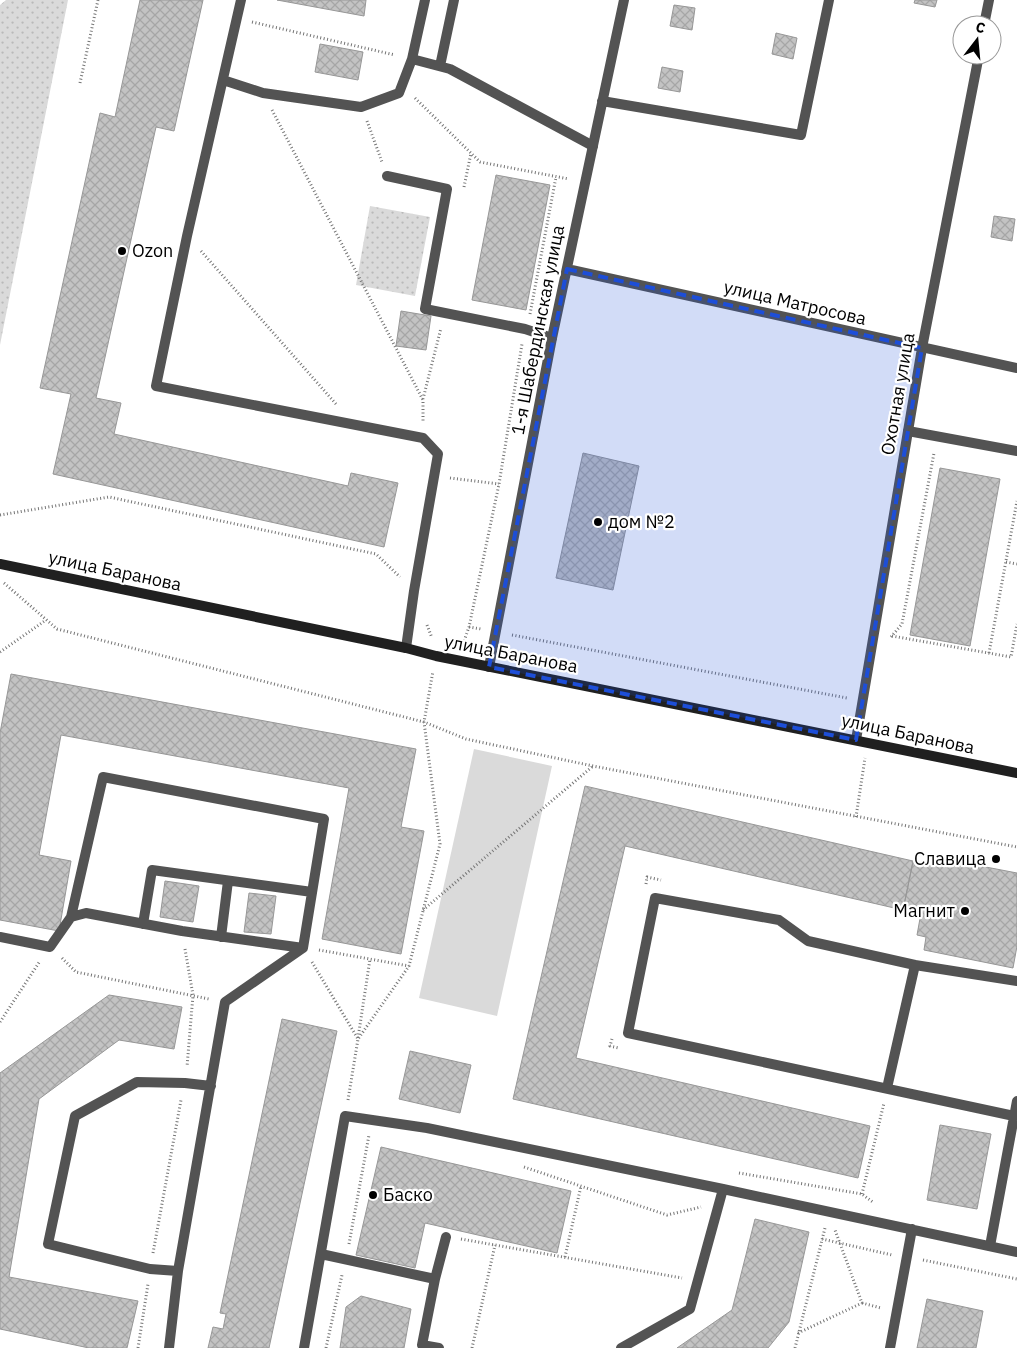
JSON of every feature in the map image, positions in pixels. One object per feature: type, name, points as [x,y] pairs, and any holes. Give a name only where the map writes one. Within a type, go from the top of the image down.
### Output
[{"type":"street","points":[[241,0],[187,236],[156,386],[423,438],[438,454],[406,648]]},
{"type":"street","points":[[223,80],[263,94],[361,107],[399,93],[412,59],[425,0]]},
{"type":"street","points":[[440,66],[454,0]]},
{"type":"street","name":"1-я Шабердинская улица","points":[[489,667],[552,338],[624,0]]},
{"type":"street","points":[[602,100],[801,135],[829,0]]},
{"type":"street","points":[[986,15],[989,0]]},
{"type":"street","points":[[412,59],[450,69],[593,146]]},
{"type":"street","name":"Охотная улица","points":[[856,740],[922,348],[977,65]]},
{"type":"street","points":[[387,176],[446,190],[426,309],[525,329],[552,338]]},
{"type":"street","name":"улица Матросова","points":[[567,269],[1017,368]]},
{"type":"street","points":[[908,431],[1017,451]]},
{"type":"street","name":"улица Баранова","points":[[0,564],[489,667],[1017,773]]},
{"type":"street","points":[[0,936],[50,947],[71,917],[103,777],[324,819],[304,948],[225,1002],[178,1271],[169,1348]]},
{"type":"street","points":[[143,924],[152,870],[312,892]]},
{"type":"street","points":[[221,937],[228,881]]},
{"type":"street","points":[[1014,1116],[628,1033],[656,898],[779,920],[808,941],[915,966],[1017,981]]},
{"type":"street","points":[[71,917],[86,914],[182,931],[304,948]]},
{"type":"street","points":[[887,1088],[915,966]]},
{"type":"street","points":[[178,1271],[150,1268],[48,1244],[75,1116],[137,1082],[185,1082],[211,1086]]},
{"type":"street","points":[[990,1246],[1017,1101]]},
{"type":"street","points":[[304,1348],[345,1116],[427,1128],[1017,1252]]},
{"type":"street","points":[[621,1348],[690,1309],[723,1189]]},
{"type":"street","points":[[890,1348],[912,1230]]},
{"type":"street","points":[[439,1348],[422,1345],[435,1279],[446,1237]]},
{"type":"street","points":[[321,1254],[435,1279]]},
{"type":"path","points":[[80,83],[98,0]]},
{"type":"path","points":[[237,18],[412,59]]},
{"type":"path","points":[[402,85],[480,162],[585,182]]},
{"type":"path","points":[[263,94],[423,400]]},
{"type":"path","points":[[361,107],[387,176]]},
{"type":"path","points":[[463,192],[471,153]]},
{"type":"path","points":[[463,645],[469,627],[499,484],[525,329],[529,318],[556,177]]},
{"type":"path","points":[[187,236],[355,425]]},
{"type":"path","points":[[423,438],[423,400],[445,314]]},
{"type":"path","points":[[889,646],[891,636],[902,624],[937,436]]},
{"type":"path","points":[[435,476],[499,484]]},
{"type":"path","points":[[0,515],[109,497],[376,554],[414,591],[433,642],[436,656],[424,722],[440,844],[409,966],[358,1039]]},
{"type":"path","points":[[989,653],[1017,501]]},
{"type":"path","points":[[1006,562],[1017,564]]},
{"type":"path","points":[[0,579],[57,629],[424,722],[466,739],[593,766],[1017,847]]},
{"type":"path","points":[[0,652],[46,620]]},
{"type":"path","points":[[891,636],[1011,657],[1017,624]]},
{"type":"path","points":[[469,627],[863,702]]},
{"type":"path","points":[[856,816],[867,742]]},
{"type":"path","points":[[423,911],[593,766]]},
{"type":"path","points":[[645,886],[647,877],[667,881]]},
{"type":"path","points":[[138,1348],[150,1268],[185,1082],[193,995],[182,931]]},
{"type":"path","points":[[0,1022],[50,947],[76,972],[225,1002]]},
{"type":"path","points":[[304,948],[409,966]]},
{"type":"path","points":[[304,948],[358,1039]]},
{"type":"path","points":[[345,1116],[370,959]]},
{"type":"path","points":[[612,1036],[610,1046],[620,1048]]},
{"type":"path","points":[[862,1194],[887,1088]]},
{"type":"path","points":[[325,1347],[346,1259],[372,1120]]},
{"type":"path","points":[[565,1257],[581,1186]]},
{"type":"path","points":[[795,1348],[828,1213]]},
{"type":"path","points":[[798,1333],[862,1303],[828,1213]]},
{"type":"path","points":[[446,1237],[698,1280]]},
{"type":"path","points":[[472,1348],[495,1245]]},
{"type":"highlighted area","points":[[567,269],[922,348],[856,740],[489,667]]},
{"type":"shaded area","points":[[6,0],[68,0],[0,345],[0,5]]},
{"type":"shaded area","points":[[370,206],[430,217],[415,296],[356,285]]},
{"type":"shaded area","points":[[474,749],[552,766],[497,1016],[419,998]]},
{"type":"building","points":[[140,0],[203,0],[174,131],[156,127],[96,398],[121,403],[114,434],[348,486],[351,473],[398,483],[384,547],[53,474],[71,394],[40,388],[100,113],[115,117]]},
{"type":"building","points":[[277,0],[366,0],[364,16]]},
{"type":"building","points":[[915,0],[937,0],[935,7],[914,3]]},
{"type":"building","points":[[674,5],[695,8],[692,30],[670,26]]},
{"type":"building","points":[[776,33],[797,38],[793,59],[772,54]]},
{"type":"building","points":[[320,44],[363,52],[358,80],[315,72]]},
{"type":"building","points":[[662,67],[683,71],[680,92],[658,88]]},
{"type":"building","points":[[496,175],[550,185],[526,310],[472,300]]},
{"type":"building","points":[[994,216],[1015,219],[1012,241],[991,237]]},
{"type":"building","points":[[401,311],[431,316],[426,350],[396,346]]},
{"type":"building","name":"дом №2","points":[[583,453],[639,466],[613,590],[556,578]]},
{"type":"building","points":[[940,468],[1000,479],[970,646],[910,635]]},
{"type":"building","points":[[11,674],[416,749],[401,827],[424,831],[401,954],[322,939],[349,788],[61,735],[39,855],[71,861],[59,931],[0,920],[0,733]]},
{"type":"building","points":[[585,786],[913,861],[903,910],[625,846],[576,1058],[870,1126],[858,1178],[513,1099]]},
{"type":"building","name":"Магнит","points":[[934,857],[1017,873],[1017,946],[1013,968],[924,950],[926,937],[917,935],[921,913],[903,910],[913,862],[932,866]]},
{"type":"building","points":[[165,881],[199,886],[193,922],[160,917]]},
{"type":"building","points":[[249,893],[276,896],[271,934],[244,932]]},
{"type":"building","points":[[109,995],[182,1007],[174,1049],[119,1040],[39,1099],[9,1277],[138,1301],[127,1348],[89,1348],[0,1329],[0,1073]]},
{"type":"building","points":[[282,1019],[337,1031],[269,1348],[208,1348],[213,1327],[223,1329],[226,1314],[220,1313]]},
{"type":"building","points":[[410,1051],[471,1065],[460,1113],[399,1099]]},
{"type":"building","points":[[940,1125],[991,1134],[977,1209],[927,1200]]},
{"type":"building","points":[[381,1147],[571,1191],[557,1253],[425,1223],[415,1268],[356,1255]]},
{"type":"building","points":[[755,1219],[809,1232],[789,1322],[768,1348],[677,1348],[732,1310]]},
{"type":"building","points":[[361,1296],[411,1309],[404,1348],[340,1348],[346,1307]]},
{"type":"building","points":[[927,1299],[983,1311],[976,1348],[917,1348]]},
{"type":"place","name":"Ozon","points":[[122,251]]},
{"type":"place","name":"дом №2","points":[[598,522]]},
{"type":"place","name":"Славица","points":[[996,859]]},
{"type":"place","name":"Магнит","points":[[965,911]]},
{"type":"place","name":"Баско","points":[[373,1195]]}]
